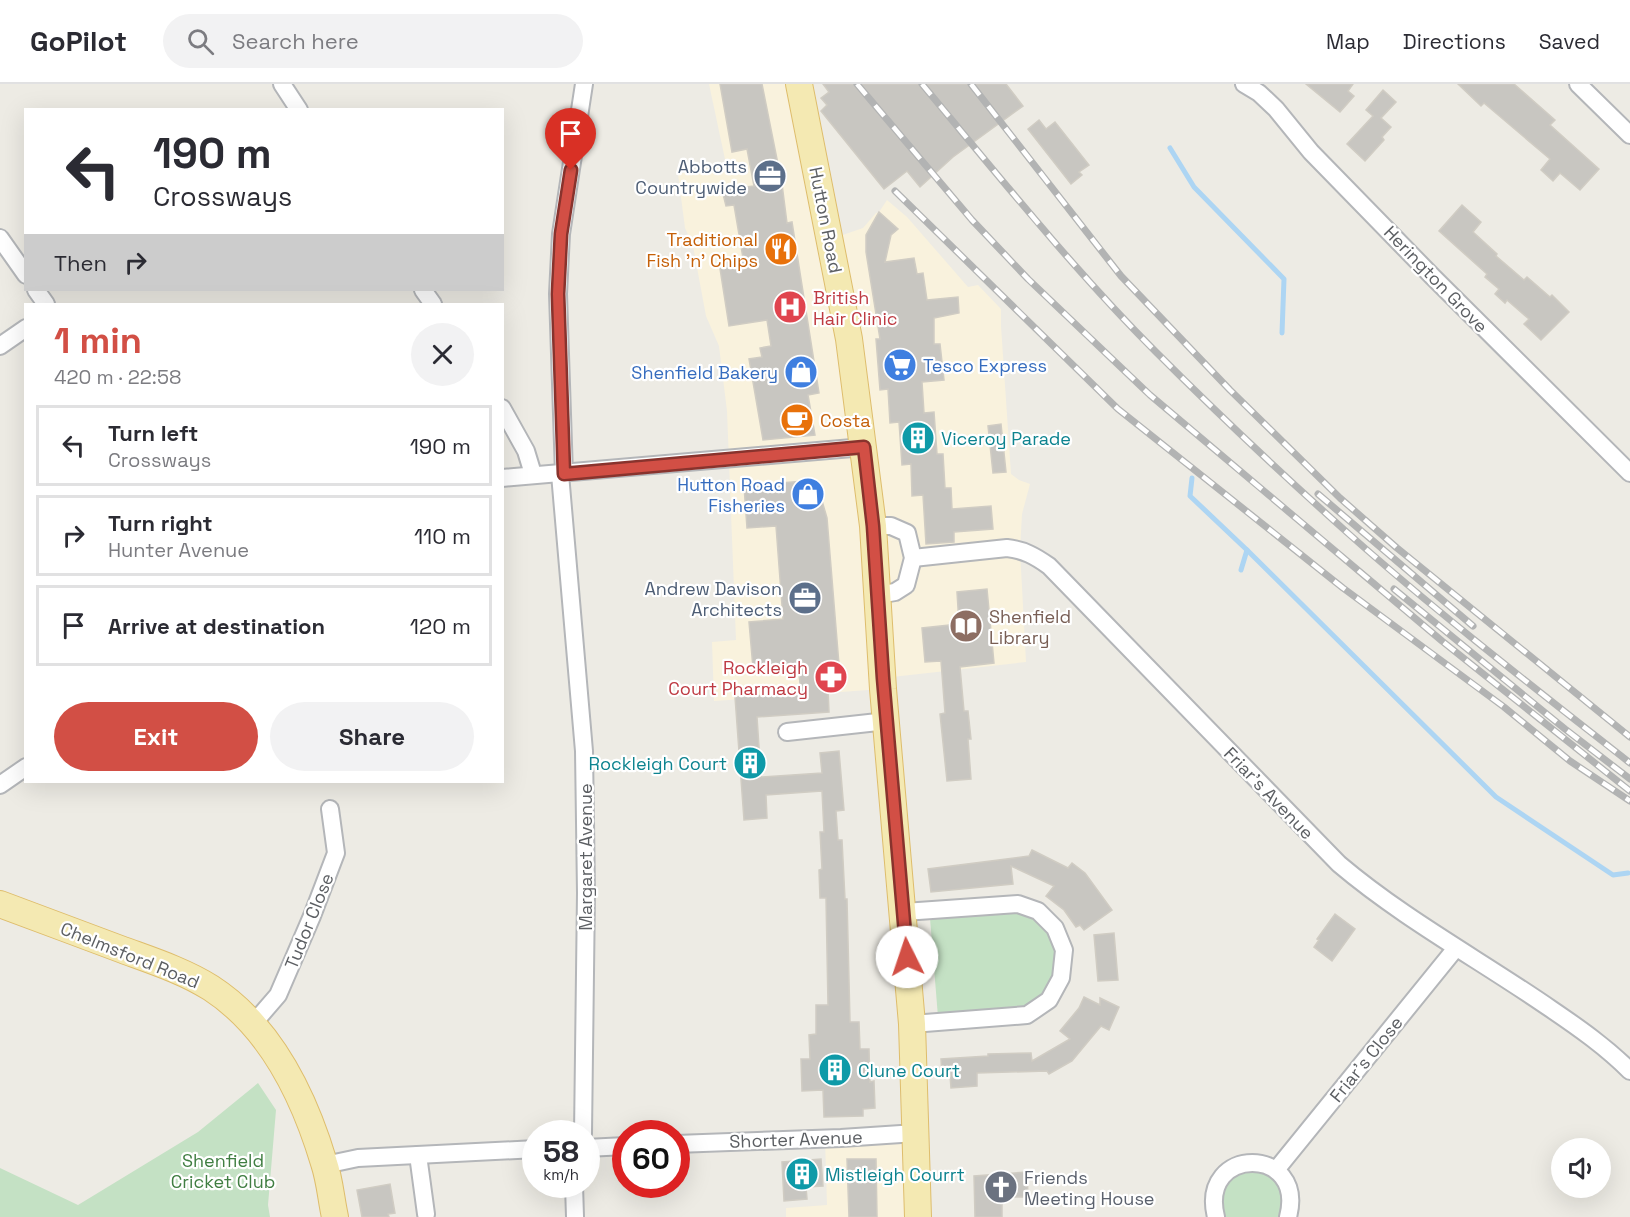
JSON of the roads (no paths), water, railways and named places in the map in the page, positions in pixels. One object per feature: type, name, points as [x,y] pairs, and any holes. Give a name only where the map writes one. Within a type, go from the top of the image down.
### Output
[{"type":"main road","name":"Hutton Road","points":[[799,84],[849,339],[873,526],[912,1024],[918,1217]]},
{"type":"main road","name":"Chelmsford Road","points":[[0,904],[175,969],[210,988],[232,1004],[253,1024],[279,1058],[298,1094],[325,1165],[335,1217]]},
{"type":"street","points":[[282,84],[298,108]]},
{"type":"street","name":"Margaret Avenue","points":[[583,1120],[586,893],[584,752],[562,474],[558,294],[561,234],[584,84]]},
{"type":"street","name":"Herington Grove","points":[[1244,84],[1259,93],[1276,110],[1311,152],[1630,474]]},
{"type":"street","points":[[1578,84],[1630,135]]},
{"type":"street","points":[[0,238],[24,272]]},
{"type":"street","points":[[0,346],[24,329]]},
{"type":"street","points":[[504,412],[526,451],[533,474]]},
{"type":"street","points":[[504,478],[864,447]]},
{"type":"street","points":[[873,526],[891,526],[907,533],[913,558],[906,585],[895,592],[878,595]]},
{"type":"street","name":"Friar's Avenue","points":[[913,558],[1007,548],[1020,550],[1042,561],[1339,864],[1369,889],[1605,1047],[1630,1071]]},
{"type":"street","points":[[787,732],[887,721]]},
{"type":"street","points":[[0,785],[24,768]]},
{"type":"street","name":"Tudor Close","points":[[253,1024],[278,995],[308,926],[336,852],[330,809]]},
{"type":"street","points":[[904,912],[1018,904],[1038,911],[1055,928],[1064,950],[1061,978],[1049,1000],[1027,1015],[912,1024]]},
{"type":"street","name":"Friar's Close","points":[[1276,1170],[1456,948]]},
{"type":"street","name":"Shorter Avenue","points":[[690,1143],[916,1133]]},
{"type":"street","points":[[325,1165],[358,1158],[522,1150]]},
{"type":"street","points":[[418,1155],[426,1214]]},
{"type":"street","points":[[1216,1217],[1213,1205],[1214,1192],[1225,1173],[1234,1166],[1256,1162],[1276,1170],[1285,1179],[1292,1204],[1288,1217]]},
{"type":"street","points":[[574,1198],[575,1217]]},
{"type":"waterway","points":[[1170,148],[1194,187],[1284,279],[1282,333]]},
{"type":"waterway","points":[[1192,478],[1190,496],[1247,550],[1241,570]]},
{"type":"waterway","points":[[1247,550],[1496,797],[1613,875],[1628,873]]},
{"type":"railway","points":[[857,84],[972,220],[1028,279],[1150,395],[1442,641],[1630,791]]},
{"type":"railway","points":[[922,84],[1036,221],[1095,287],[1156,352],[1228,422],[1325,513],[1418,594],[1630,763]]},
{"type":"railway","points":[[971,84],[1121,276],[1230,390],[1340,498],[1397,548],[1630,737]]},
{"type":"railway","points":[[895,191],[1118,409],[1343,588],[1504,707],[1570,761],[1630,801]]},
{"type":"railway","points":[[1318,494],[1473,626]]},
{"type":"railway","points":[[1394,589],[1565,729],[1630,779]]},
{"type":"place","name":"Abbotts Countrywide","points":[[770,176]]},
{"type":"place","name":"Traditional Fish 'n' Chips","points":[[781,249]]},
{"type":"place","name":"British Hair Clinic","points":[[790,307]]},
{"type":"place","name":"Tesco Express","points":[[900,365]]},
{"type":"place","name":"Shenfield Bakery","points":[[801,372]]},
{"type":"place","name":"Costa","points":[[797,420]]},
{"type":"place","name":"Viceroy Parade","points":[[918,438]]},
{"type":"place","name":"Hutton Road Fisheries","points":[[808,494]]},
{"type":"place","name":"Andrew Davison Architects","points":[[805,598]]},
{"type":"place","name":"Shenfield Library","points":[[966,626]]},
{"type":"place","name":"Rockleigh Court Pharmacy","points":[[831,677]]},
{"type":"place","name":"Rockleigh Court","points":[[750,763]]},
{"type":"place","name":"Clune Court","points":[[835,1070]]},
{"type":"place","name":"Mistleigh Courrt","points":[[802,1174]]},
{"type":"place","name":"Friends Meeting House","points":[[1001,1187]]},
{"type":"park label","name":"Shenfield Cricket Club","points":[[223,1170]]}]
